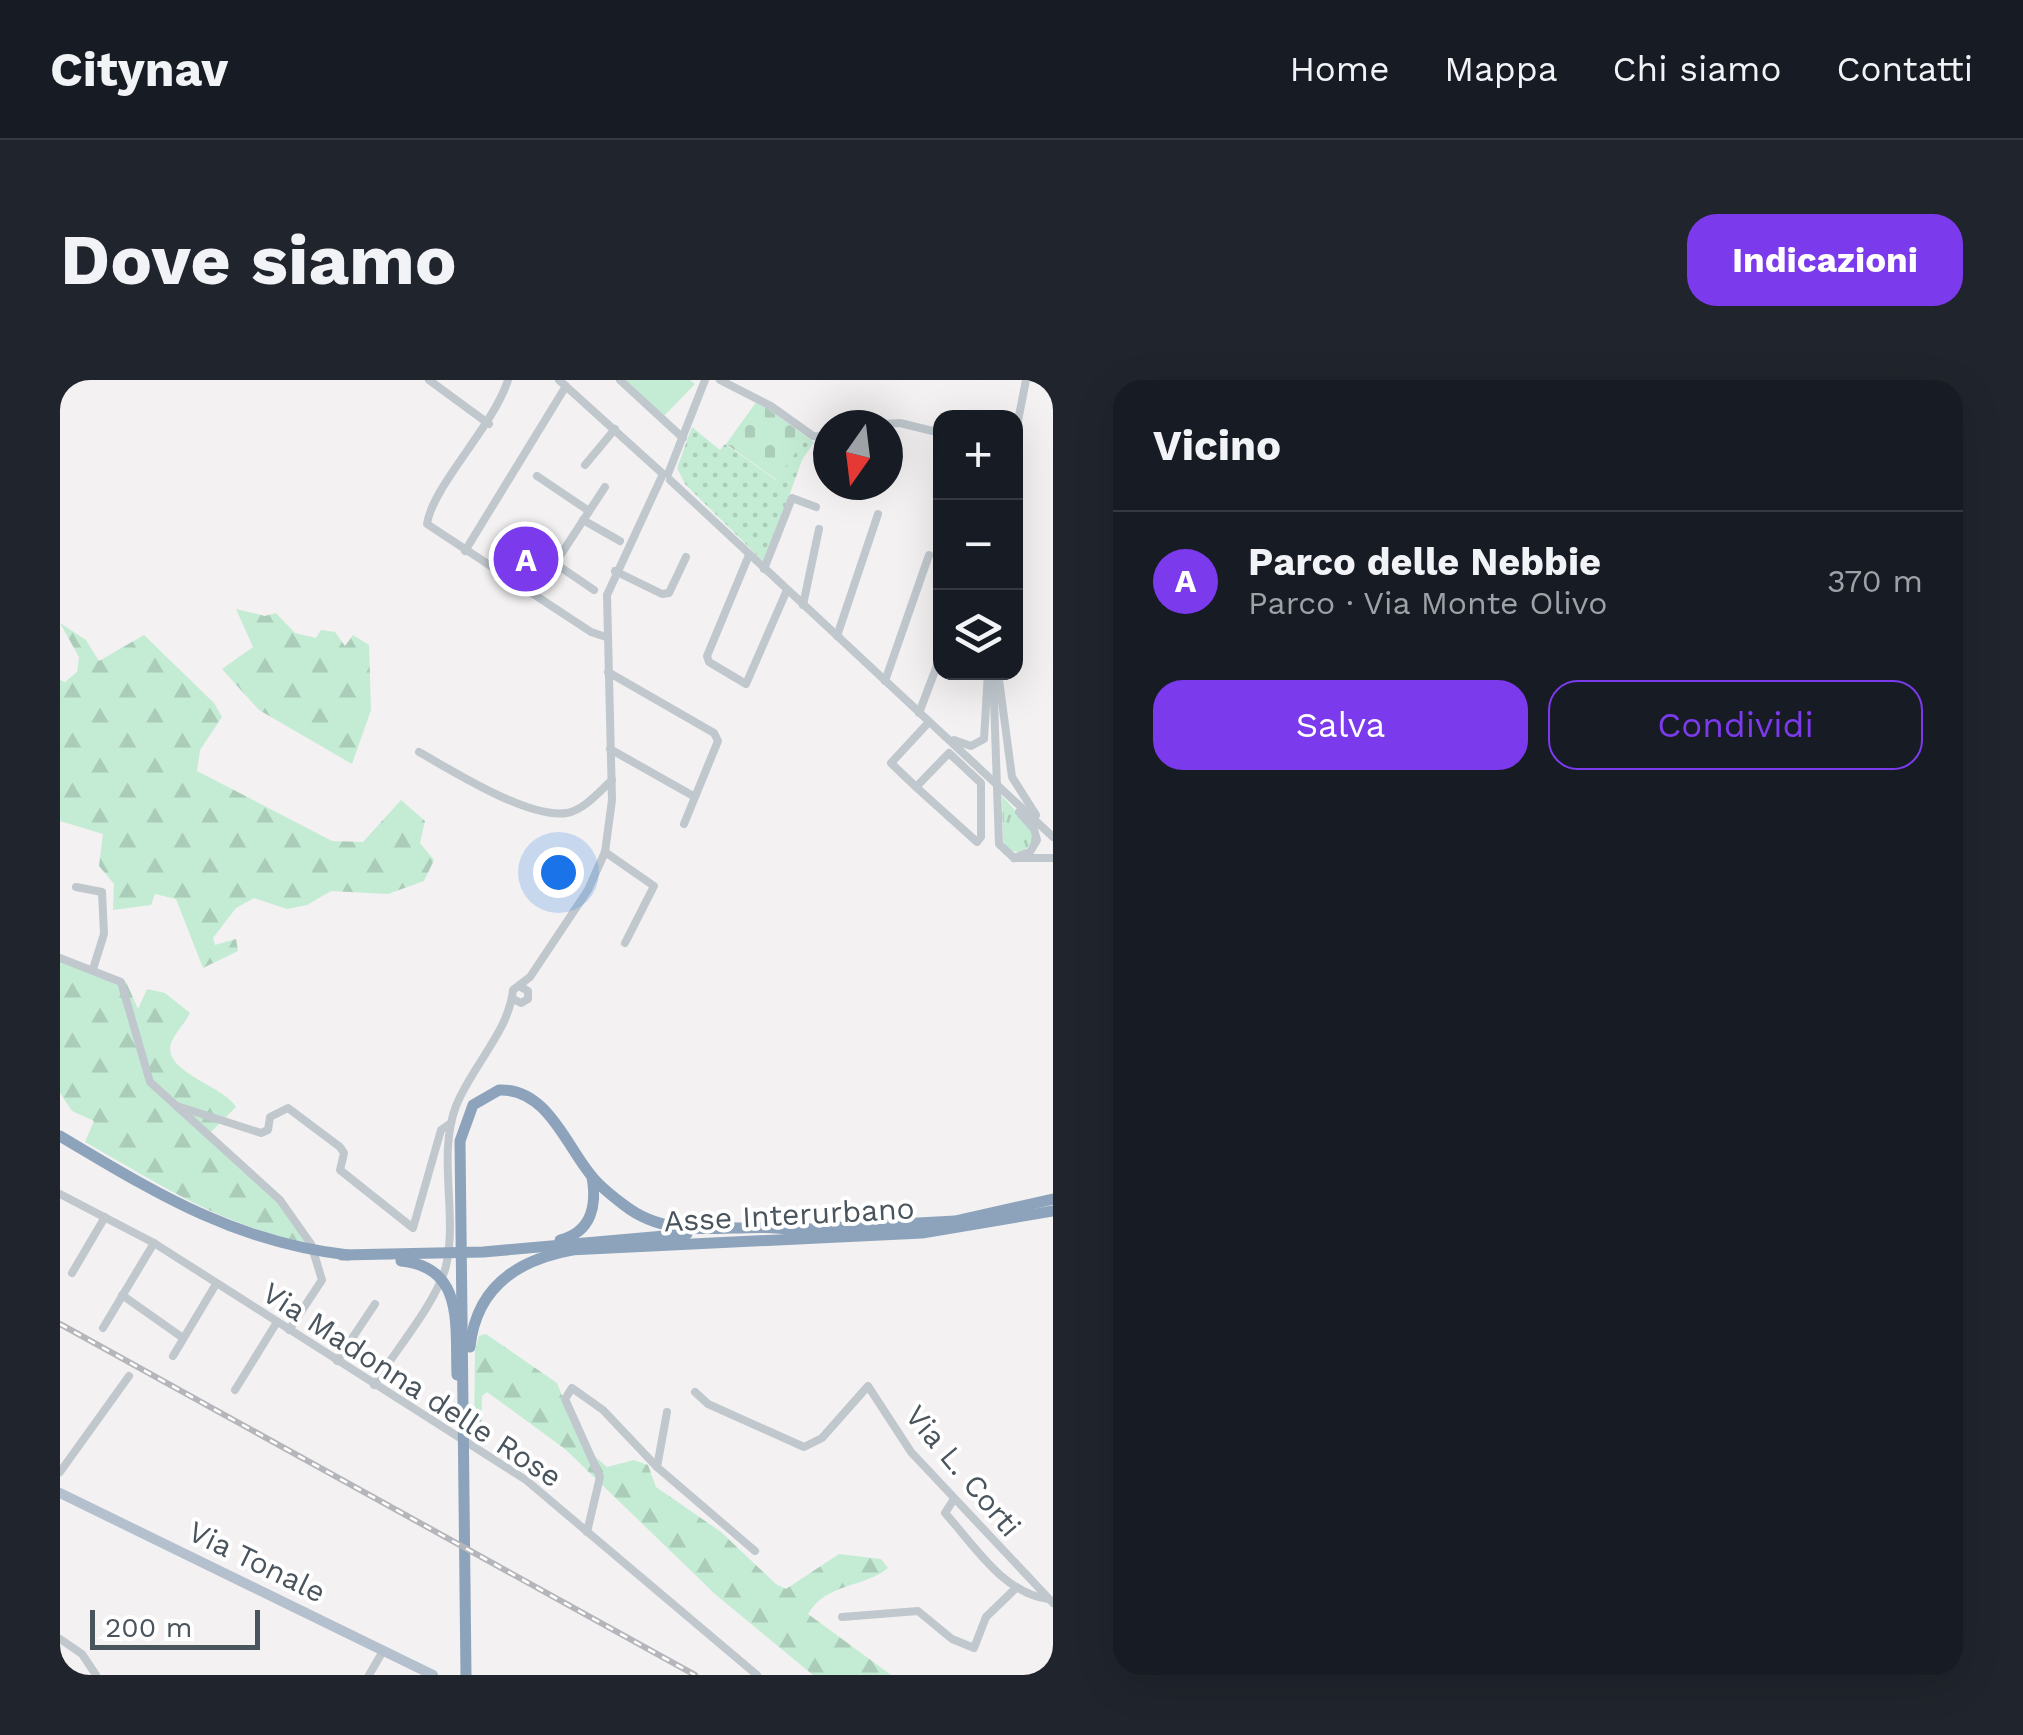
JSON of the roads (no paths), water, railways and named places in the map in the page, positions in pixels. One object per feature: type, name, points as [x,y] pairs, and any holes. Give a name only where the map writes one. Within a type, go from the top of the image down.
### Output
[{"type":"highway","points":[[463,1442],[462,1262],[455,1243],[461,1130],[473,1105],[489,1094],[509,1090],[533,1098],[592,1177],[627,1208],[666,1226],[690,1230],[794,1230]]},
{"type":"highway","points":[[60,1136],[186,1210],[272,1242],[416,1262],[448,1284],[454,1303],[463,1442],[466,1675]]},
{"type":"highway","points":[[483,1252],[491,1246],[551,1242],[574,1235],[592,1213],[592,1177]]},
{"type":"highway","name":"Asse Interurbano","points":[[794,1230],[955,1221],[1053,1199]]},
{"type":"highway","name":"Asse Interurbano","points":[[525,1249],[922,1234],[1053,1211]]},
{"type":"highway","points":[[342,1254],[483,1252],[638,1237],[794,1230]]},
{"type":"highway","points":[[463,1442],[470,1343],[475,1318],[488,1294],[504,1276],[529,1261],[572,1250]]},
{"type":"main road","name":"Via Tonale","points":[[60,1493],[433,1675]]},
{"type":"street","points":[[429,380],[488,424]]},
{"type":"street","points":[[508,380],[488,424],[472,444],[426,524],[591,632],[606,637]]},
{"type":"street","points":[[620,380],[683,438]]},
{"type":"street","points":[[517,1001],[512,991],[530,977],[588,890],[605,852],[612,821],[607,595],[666,477],[704,380]]},
{"type":"street","points":[[720,380],[772,406],[813,436]]},
{"type":"street","points":[[1020,410],[1026,380]]},
{"type":"street","points":[[1041,380],[1053,383]]},
{"type":"street","points":[[465,551],[563,383],[1053,835]]},
{"type":"street","points":[[903,424],[933,430]]},
{"type":"street","points":[[584,465],[615,429]]},
{"type":"street","points":[[537,476],[620,541]]},
{"type":"street","points":[[534,594],[605,487]]},
{"type":"street","points":[[764,569],[792,498],[816,507]]},
{"type":"street","points":[[836,636],[878,514]]},
{"type":"street","points":[[803,605],[819,529]]},
{"type":"street","points":[[749,555],[706,656],[709,662],[746,684],[786,590]]},
{"type":"street","points":[[885,681],[929,555]]},
{"type":"street","points":[[616,571],[662,594],[669,593],[686,557]]},
{"type":"street","points":[[554,562],[594,590]]},
{"type":"street","points":[[608,672],[714,733],[716,747],[684,824]]},
{"type":"street","points":[[918,713],[933,673]]},
{"type":"street","points":[[931,724],[960,744],[980,742],[992,680]]},
{"type":"street","points":[[993,680],[999,844],[1014,858],[1053,858]]},
{"type":"street","points":[[994,680],[1012,777],[1019,794],[1053,835]]},
{"type":"street","points":[[916,787],[951,753],[981,783],[979,840],[971,840],[891,763],[931,724]]},
{"type":"street","points":[[610,749],[694,797]]},
{"type":"street","points":[[419,752],[498,794],[559,813],[576,810],[612,780]]},
{"type":"street","points":[[1005,793],[1036,834],[1030,852],[1014,858]]},
{"type":"street","points":[[605,852],[654,886],[625,943]]},
{"type":"street","points":[[76,888],[102,892],[104,934],[93,969]]},
{"type":"street","points":[[60,958],[121,982],[150,1082],[255,1173],[310,1244],[318,1259],[319,1289],[289,1330]]},
{"type":"street","points":[[374,1385],[438,1286],[455,1243],[451,1123],[464,1090],[510,1010],[517,1001],[528,999],[530,977]]},
{"type":"street","points":[[519,986],[528,991]]},
{"type":"street","points":[[173,1104],[261,1133],[268,1130],[270,1117],[288,1108],[340,1147],[344,1153],[340,1170],[413,1228],[442,1130],[451,1123]]},
{"type":"street","name":"Via Madonna delle Rose","points":[[60,1194],[154,1243],[526,1480],[756,1675]]},
{"type":"street","points":[[72,1273],[105,1217]]},
{"type":"street","points":[[103,1328],[154,1243]]},
{"type":"street","points":[[173,1356],[216,1284]]},
{"type":"street","points":[[122,1295],[183,1338]]},
{"type":"street","points":[[338,1361],[375,1304]]},
{"type":"street","points":[[235,1390],[277,1322]]},
{"type":"street","points":[[60,1472],[129,1376]]},
{"type":"street","name":"Via L. Corti","points":[[695,1392],[708,1404],[804,1447],[822,1438],[868,1386],[905,1444],[1051,1601]]},
{"type":"street","points":[[587,1532],[600,1477],[565,1398],[572,1388],[603,1410],[656,1467],[754,1550]]},
{"type":"street","points":[[656,1467],[666,1412]]},
{"type":"street","points":[[954,1499],[945,1513],[1015,1588],[1051,1601]]},
{"type":"street","points":[[842,1617],[918,1611],[952,1639],[974,1648],[986,1617],[1015,1588]]},
{"type":"street","points":[[60,1639],[82,1654],[96,1675]]},
{"type":"street","points":[[369,1675],[383,1651]]},
{"type":"railway","points":[[60,1324],[695,1675]]},
{"type":"place","name":"Parco delle Nebbie","points":[[526,559]]}]
